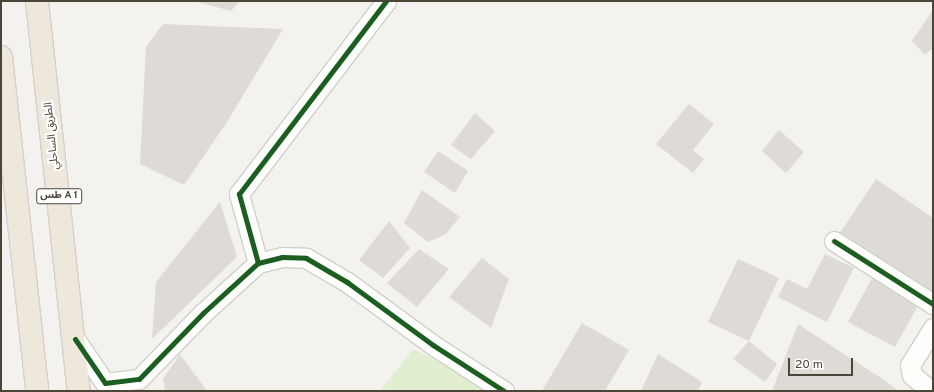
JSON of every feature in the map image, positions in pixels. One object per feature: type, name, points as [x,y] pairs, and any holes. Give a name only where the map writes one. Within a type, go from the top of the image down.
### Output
[{"type":"highway","name":"الطريق الساحلي","points":[[37,1],[80,391]]},
{"type":"highway","points":[[1,57],[6,148],[37,391]]},
{"type":"street","points":[[258,263],[239,194],[386,1]]},
{"type":"street","points":[[834,241],[933,304]]},
{"type":"street","points":[[75,339],[105,383],[139,379],[203,313],[258,263],[282,257],[306,258],[347,282],[433,345],[504,391]]},
{"type":"street","points":[[931,391],[912,375],[910,365],[933,328]]},
{"type":"green space","points":[[413,349],[497,391],[380,391]]},
{"type":"building","points":[[194,1],[240,1],[231,11]]},
{"type":"building","points":[[933,10],[933,48],[925,55],[912,41]]},
{"type":"building","points":[[163,24],[283,29],[227,122],[184,185],[140,164],[146,47]]},
{"type":"building","points":[[689,104],[714,124],[693,150],[704,159],[693,173],[656,144]]},
{"type":"building","points":[[475,113],[495,131],[471,159],[451,145]]},
{"type":"building","points":[[779,130],[804,152],[786,173],[762,151]]},
{"type":"building","points":[[438,151],[468,171],[455,193],[424,172]]},
{"type":"building","points":[[876,179],[933,218],[933,295],[840,233]]},
{"type":"building","points":[[422,190],[460,217],[446,234],[428,242],[404,223]]},
{"type":"building","points":[[220,202],[237,257],[152,339],[156,282]]},
{"type":"building","points":[[389,221],[410,248],[383,278],[359,260]]},
{"type":"building","points":[[419,249],[449,269],[417,307],[387,283]]},
{"type":"building","points":[[825,254],[854,268],[827,322],[778,297],[787,279],[807,289]]},
{"type":"building","points":[[482,258],[509,279],[491,328],[449,297]]},
{"type":"building","points":[[738,259],[779,278],[749,341],[708,322]]},
{"type":"building","points":[[875,273],[920,302],[895,347],[848,322]]},
{"type":"building","points":[[582,323],[629,350],[605,391],[542,391]]},
{"type":"building","points":[[798,324],[881,378],[899,391],[772,391]]},
{"type":"building","points":[[749,341],[777,364],[765,382],[733,359]]},
{"type":"building","points":[[180,354],[207,391],[165,391],[163,379]]},
{"type":"building","points":[[658,354],[702,382],[698,391],[641,391]]},
{"type":"cycle path","points":[[258,263],[239,194],[386,1]]},
{"type":"cycle path","points":[[834,241],[933,304]]},
{"type":"cycle path","points":[[75,339],[105,383],[139,379],[203,313],[258,263],[282,257],[306,258],[347,282],[433,345],[504,391]]}]
